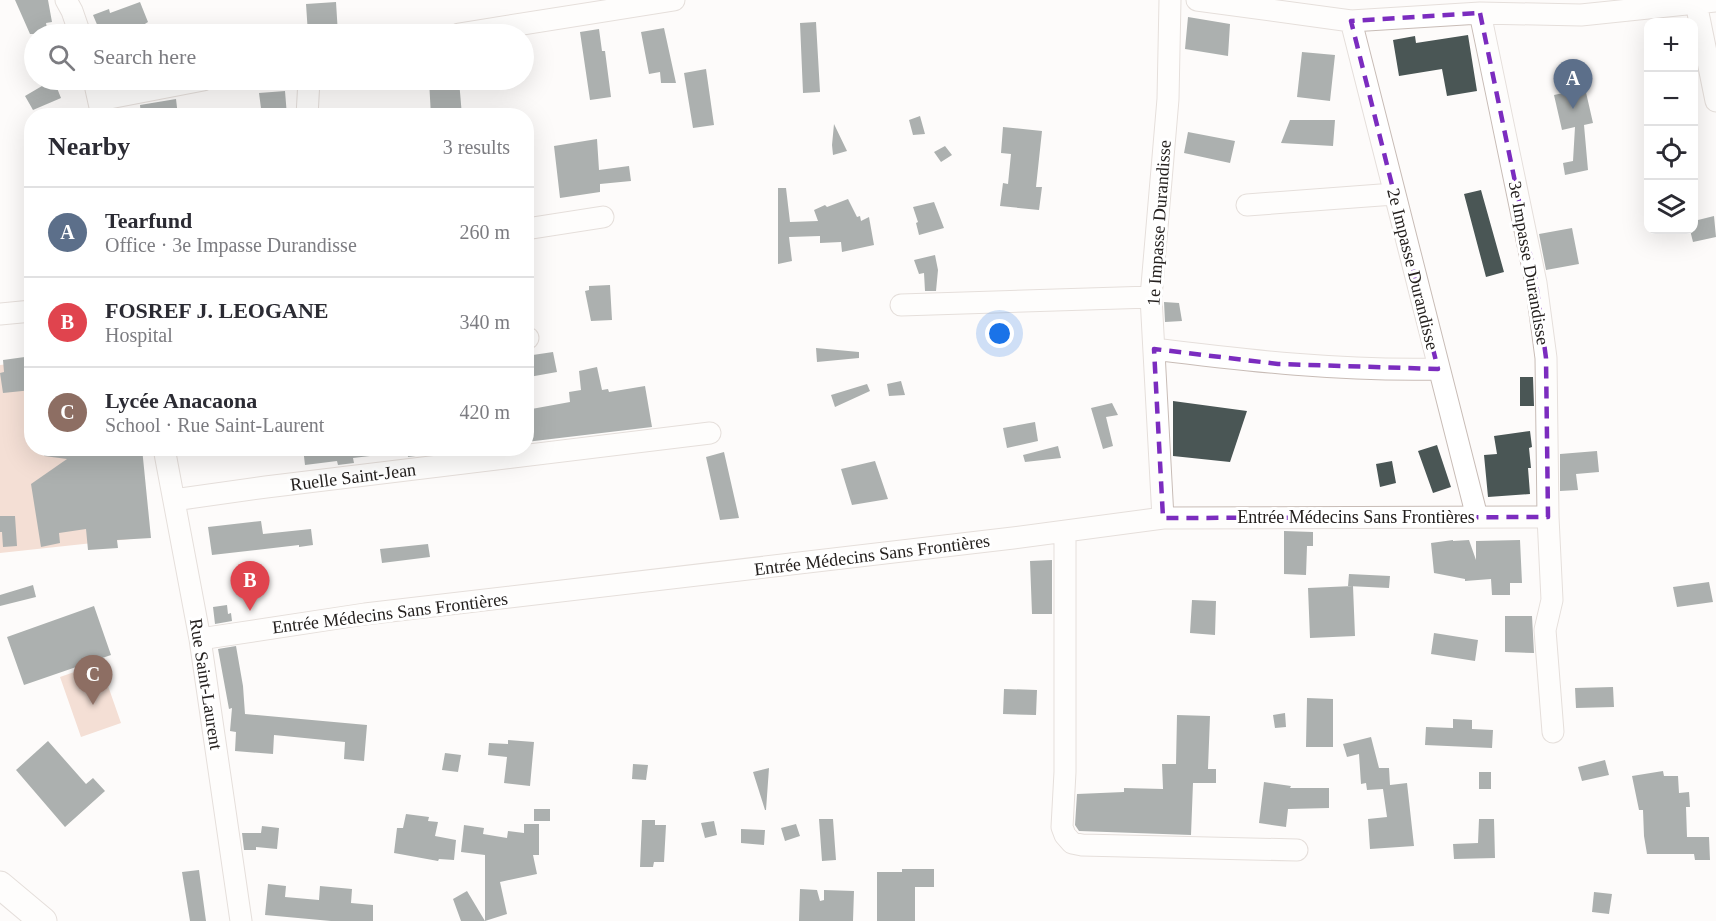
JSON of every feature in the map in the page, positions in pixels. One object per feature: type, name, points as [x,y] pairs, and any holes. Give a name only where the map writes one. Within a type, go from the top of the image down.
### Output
[{"type":"main road","points":[[0,885],[43,921]]},
{"type":"street","points":[[522,24],[674,0]]},
{"type":"street","name":"1e Impasse Durandisse","points":[[1163,518],[1151,297],[1168,99],[1170,0]]},
{"type":"street","points":[[1197,0],[1351,21],[1480,12],[1581,15],[1706,2],[1716,101]]},
{"type":"street","points":[[74,4],[78,24]]},
{"type":"street","name":"3e Impasse Durandisse","points":[[1480,12],[1536,283],[1546,358],[1548,516],[1552,600],[1545,630],[1553,732]]},
{"type":"street","name":"2e Impasse Durandisse","points":[[1351,21],[1477,517]]},
{"type":"street","points":[[96,90],[100,108],[166,90]]},
{"type":"street","points":[[307,108],[308,90]]},
{"type":"street","points":[[1247,205],[1394,194]]},
{"type":"street","points":[[534,228],[603,217]]},
{"type":"street","points":[[901,306],[1151,297]]},
{"type":"street","points":[[0,314],[24,312]]},
{"type":"street","points":[[1154,350],[1278,364],[1376,370],[1438,369]]},
{"type":"street","name":"Ruelle Saint-Jean","points":[[534,454],[710,433]]},
{"type":"street","name":"Rue Saint-Laurent","points":[[166,456],[200,639],[241,921]]},
{"type":"street","name":"Ruelle Saint-Jean","points":[[174,500],[521,456]]},
{"type":"street","name":"Entrée Médecins Sans Frontières","points":[[200,639],[365,614],[1163,518],[1548,516]]},
{"type":"street","points":[[1065,531],[1065,772],[1062,827],[1065,835],[1072,843],[1082,845],[1297,849]]},
{"type":"highlighted area","points":[[1480,13],[1536,283],[1546,358],[1548,517],[1163,518],[1154,349],[1278,364],[1438,369],[1351,21]]},
{"type":"shaded area","points":[[24,363],[24,456],[121,456],[130,539],[0,553],[0,365]]},
{"type":"shaded area","points":[[100,663],[121,723],[81,737],[60,677]]},
{"type":"building","points":[[15,0],[48,0],[52,22],[26,24]]},
{"type":"building","points":[[140,2],[148,22],[145,24],[97,24],[93,15],[109,9],[110,13]]},
{"type":"building","points":[[336,2],[337,24],[307,24],[306,4]]},
{"type":"building","points":[[1188,17],[1230,24],[1228,56],[1185,49]]},
{"type":"building","points":[[816,22],[820,92],[803,93],[800,23]]},
{"type":"building","points":[[664,28],[676,83],[661,83],[660,72],[649,74],[641,32]]},
{"type":"building","points":[[599,29],[602,51],[605,51],[611,97],[590,100],[580,32]]},
{"type":"building","points":[[1468,35],[1477,91],[1447,96],[1442,69],[1399,76],[1393,40],[1415,36],[1416,43]]},
{"type":"building","points":[[1302,52],[1335,55],[1330,101],[1297,97]]},
{"type":"building","points":[[706,69],[714,125],[693,128],[684,73]]},
{"type":"building","points":[[1585,88],[1593,123],[1584,125],[1588,170],[1565,175],[1563,163],[1573,161],[1575,127],[1562,130],[1554,95]]},
{"type":"building","points":[[35,90],[58,90],[61,98],[38,108],[32,108],[25,96]]},
{"type":"building","points":[[430,90],[460,90],[461,108],[431,108]]},
{"type":"building","points":[[285,91],[286,108],[261,108],[259,93]]},
{"type":"building","points":[[176,99],[177,108],[140,108],[140,105]]},
{"type":"building","points":[[920,116],[925,134],[913,135],[909,120]]},
{"type":"building","points":[[1290,120],[1335,120],[1333,146],[1281,143]]},
{"type":"building","points":[[834,124],[847,151],[833,155],[832,145]]},
{"type":"building","points":[[1003,127],[1042,131],[1036,187],[1042,187],[1039,210],[1000,206],[1003,183],[1008,184],[1011,154],[1001,153]]},
{"type":"building","points":[[1188,132],[1235,141],[1230,163],[1184,153]]},
{"type":"building","points":[[597,139],[599,170],[629,166],[631,181],[600,184],[600,192],[560,198],[554,146]]},
{"type":"building","points":[[945,146],[952,155],[941,162],[934,152]]},
{"type":"building","points":[[778,188],[786,188],[790,222],[818,221],[814,210],[848,199],[861,221],[869,217],[874,245],[842,252],[841,242],[820,243],[820,236],[789,237],[792,261],[778,264]]},
{"type":"building","points":[[1481,190],[1504,272],[1486,277],[1464,194]]},
{"type":"building","points":[[934,202],[944,228],[919,235],[913,207]]},
{"type":"building","points":[[1714,216],[1716,237],[1693,242],[1691,234],[1698,234],[1698,220]]},
{"type":"building","points":[[1572,228],[1579,264],[1546,270],[1539,234]]},
{"type":"building","points":[[935,255],[938,270],[936,291],[925,291],[924,273],[919,274],[914,260]]},
{"type":"building","points":[[610,285],[612,320],[591,321],[585,291],[589,290],[589,286]]},
{"type":"building","points":[[1164,302],[1179,303],[1182,321],[1165,322]]},
{"type":"building","points":[[816,348],[859,352],[859,358],[817,362]]},
{"type":"building","points":[[553,352],[557,372],[534,376],[534,355]]},
{"type":"building","points":[[24,357],[24,391],[3,393],[0,373],[4,372],[3,360]]},
{"type":"building","points":[[597,367],[602,390],[608,389],[609,392],[645,386],[652,427],[534,441],[534,409],[570,402],[569,392],[581,390],[579,371]]},
{"type":"building","points":[[1520,377],[1533,377],[1534,406],[1520,406]]},
{"type":"building","points":[[901,381],[905,395],[889,396],[887,384]]},
{"type":"building","points":[[867,384],[870,391],[835,407],[831,395]]},
{"type":"building","points":[[1173,401],[1247,411],[1230,462],[1173,456]]},
{"type":"building","points":[[1112,403],[1118,415],[1106,417],[1113,446],[1103,449],[1091,408]]},
{"type":"building","points":[[1035,422],[1038,441],[1007,448],[1003,428]]},
{"type":"building","points":[[1530,431],[1531,468],[1528,468],[1530,494],[1488,497],[1484,455],[1497,454],[1494,436]]},
{"type":"building","points":[[1437,445],[1451,487],[1433,493],[1418,451]]},
{"type":"building","points":[[1058,446],[1061,458],[1025,462],[1023,455]]},
{"type":"building","points":[[1597,451],[1599,472],[1576,474],[1578,490],[1560,491],[1560,454]]},
{"type":"building","points":[[724,452],[739,518],[720,520],[706,457]]},
{"type":"building","points":[[44,456],[143,456],[151,538],[117,540],[118,548],[88,550],[86,529],[59,533],[60,543],[41,547],[31,484],[67,459]]},
{"type":"building","points":[[304,456],[370,456],[353,458],[354,463],[338,465],[337,461],[305,465]]},
{"type":"building","points":[[875,461],[888,499],[852,505],[841,469]]},
{"type":"building","points":[[1392,461],[1396,483],[1380,487],[1376,464]]},
{"type":"building","points":[[0,516],[15,516],[17,546],[3,547]]},
{"type":"building","points":[[261,521],[263,534],[311,529],[313,545],[212,555],[208,527]]},
{"type":"building","points":[[1284,531],[1313,532],[1313,546],[1307,546],[1306,575],[1284,574]]},
{"type":"building","points":[[1469,540],[1476,560],[1476,541],[1520,540],[1522,583],[1510,583],[1510,595],[1492,595],[1491,579],[1465,581],[1465,579],[1434,573],[1431,543]]},
{"type":"building","points":[[428,544],[430,557],[382,563],[380,549]]},
{"type":"building","points":[[1052,560],[1052,614],[1032,614],[1030,561]]},
{"type":"building","points":[[1349,574],[1390,576],[1389,588],[1348,586]]},
{"type":"building","points":[[1709,582],[1713,602],[1677,607],[1673,587]]},
{"type":"building","points":[[33,585],[36,597],[0,606],[0,595]]},
{"type":"building","points":[[1353,586],[1355,636],[1310,638],[1308,588]]},
{"type":"building","points":[[1192,600],[1216,601],[1215,635],[1190,633]]},
{"type":"building","points":[[227,605],[232,621],[215,624],[213,607]]},
{"type":"building","points":[[94,606],[111,655],[24,685],[7,637]]},
{"type":"building","points":[[1505,616],[1532,616],[1534,653],[1505,652]]},
{"type":"building","points":[[1434,633],[1478,640],[1475,661],[1431,654]]},
{"type":"building","points":[[236,646],[245,714],[367,725],[364,761],[344,759],[345,742],[274,735],[273,754],[235,751],[236,732],[230,731],[232,708],[229,709],[218,649]]},
{"type":"building","points":[[1613,687],[1614,707],[1576,708],[1575,688]]},
{"type":"building","points":[[1004,689],[1037,690],[1036,715],[1003,714]]},
{"type":"building","points":[[1307,698],[1333,699],[1333,747],[1306,747]]},
{"type":"building","points":[[1285,713],[1286,727],[1275,728],[1273,715]]},
{"type":"building","points":[[1177,715],[1210,716],[1208,769],[1216,769],[1216,783],[1193,783],[1191,835],[1079,831],[1075,825],[1077,794],[1124,792],[1124,788],[1163,789],[1162,764],[1176,764]]},
{"type":"building","points":[[1453,719],[1472,720],[1472,729],[1493,730],[1492,748],[1425,745],[1426,727],[1453,728]]},
{"type":"building","points":[[1371,737],[1379,768],[1389,768],[1390,785],[1407,783],[1414,846],[1370,849],[1368,819],[1387,817],[1383,789],[1367,790],[1366,783],[1361,784],[1359,754],[1347,757],[1343,744]]},
{"type":"building","points":[[508,740],[534,742],[530,786],[504,783],[507,757],[488,755],[489,743],[508,744]]},
{"type":"building","points":[[48,741],[86,784],[93,778],[105,791],[65,827],[16,770]]},
{"type":"building","points":[[445,753],[461,755],[458,772],[442,770]]},
{"type":"building","points":[[1605,760],[1609,775],[1582,781],[1578,767]]},
{"type":"building","points":[[633,764],[648,765],[646,780],[632,779]]},
{"type":"building","points":[[769,768],[766,810],[765,810],[753,772]]},
{"type":"building","points":[[1663,771],[1664,776],[1678,776],[1679,793],[1689,792],[1690,807],[1686,807],[1687,837],[1709,837],[1710,860],[1695,860],[1694,854],[1647,854],[1643,810],[1639,810],[1632,776]]},
{"type":"building","points":[[1479,772],[1491,772],[1491,789],[1479,789]]},
{"type":"building","points":[[1264,782],[1291,786],[1290,788],[1329,788],[1329,808],[1288,809],[1286,827],[1259,823]]},
{"type":"building","points":[[534,809],[550,809],[550,821],[534,821]]},
{"type":"building","points":[[406,814],[429,817],[428,821],[438,822],[435,836],[456,840],[454,860],[439,859],[438,861],[394,853],[397,828],[403,828]]},
{"type":"building","points":[[819,819],[833,819],[836,860],[822,861]]},
{"type":"building","points":[[1479,819],[1494,819],[1495,858],[1454,859],[1453,844],[1478,843]]},
{"type":"building","points":[[642,820],[655,820],[655,825],[666,825],[664,862],[654,862],[653,867],[640,867]]},
{"type":"building","points":[[714,821],[717,835],[705,838],[701,823]]},
{"type":"building","points":[[524,824],[539,824],[539,855],[533,855],[537,874],[500,882],[507,914],[485,921],[485,855],[461,852],[464,825],[484,828],[483,834],[507,838],[508,831],[524,833]]},
{"type":"building","points":[[796,824],[800,836],[785,841],[781,828]]},
{"type":"building","points":[[262,826],[279,828],[277,849],[256,847],[256,850],[244,850],[242,833],[261,833]]},
{"type":"building","points":[[741,829],[765,830],[764,845],[741,843]]},
{"type":"building","points":[[902,869],[934,869],[934,887],[915,887],[915,921],[877,921],[877,872],[902,872]]},
{"type":"building","points":[[199,870],[206,921],[190,921],[182,872]]},
{"type":"building","points":[[268,884],[286,886],[285,897],[319,900],[320,886],[352,889],[351,903],[373,905],[373,921],[331,921],[265,915]]},
{"type":"building","points":[[800,889],[817,890],[820,901],[824,900],[824,890],[854,891],[853,921],[799,921]]},
{"type":"building","points":[[467,891],[485,921],[461,921],[453,899]]},
{"type":"building","points":[[1594,892],[1612,894],[1609,914],[1592,912]]},
{"type":"place","name":"Tearfund","points":[[1573,109]]},
{"type":"place","name":"FOSREF J. LEOGANE","points":[[250,611]]},
{"type":"place","name":"Lycée Anacaona","points":[[93,705]]}]
